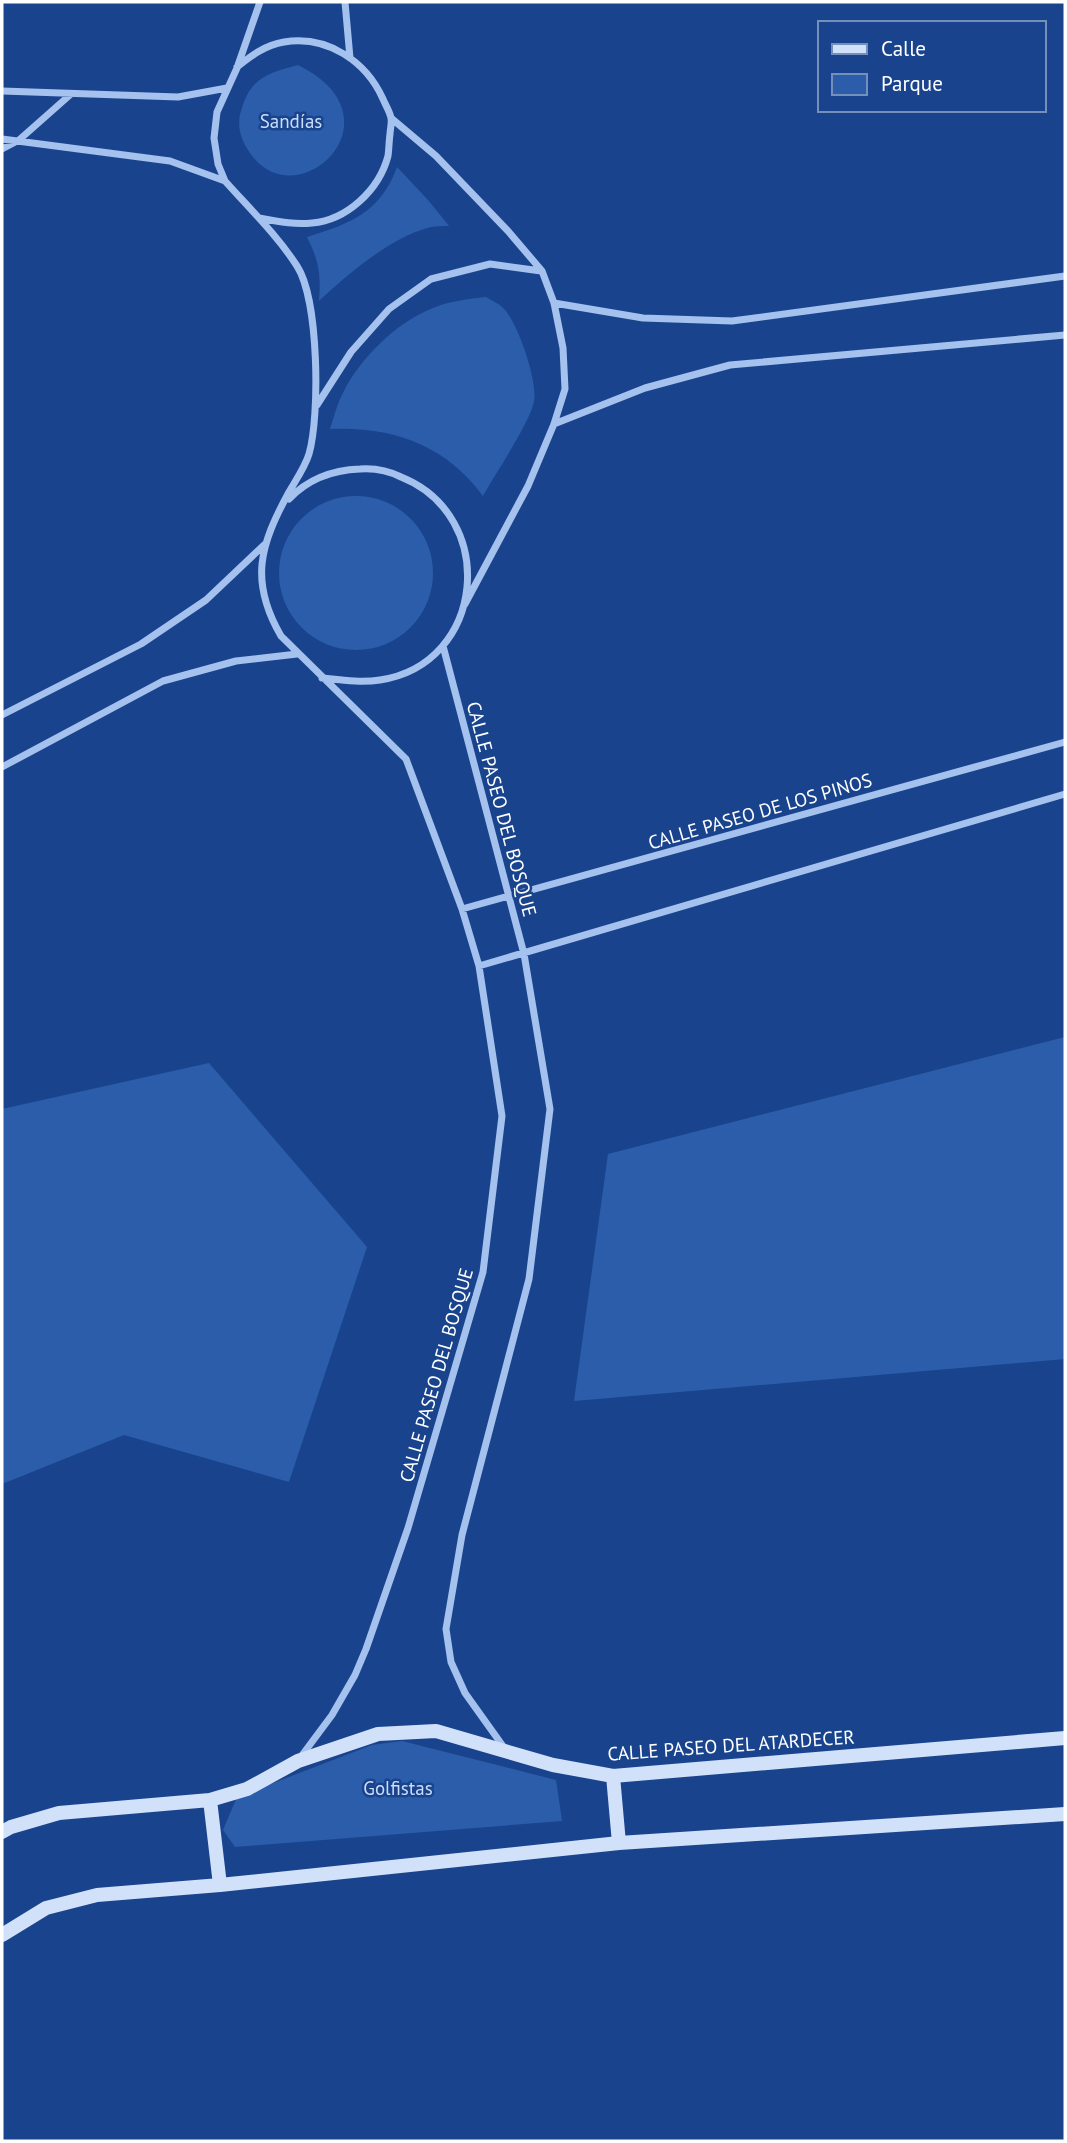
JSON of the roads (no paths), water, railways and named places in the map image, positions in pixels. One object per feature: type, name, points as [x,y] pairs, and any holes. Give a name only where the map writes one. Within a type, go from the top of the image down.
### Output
[{"type":"street","name":"CALLE PASEO DEL BOSQUE","points":[[260,2],[237,68],[217,112],[214,138],[218,164],[225,181],[299,268],[312,313],[317,405],[309,456],[264,545],[260,568],[262,593],[269,615],[281,636],[405,759],[462,909],[479,966],[502,1116],[484,1272],[408,1528],[355,1675],[332,1715],[298,1761]]},
{"type":"street","points":[[345,2],[350,58]]},
{"type":"street","points":[[237,68],[259,50],[283,42],[310,42],[335,48],[357,62],[375,81],[391,118],[436,156],[508,231],[541,271],[554,303],[563,348],[565,389],[554,424],[528,486],[443,646],[425,662],[404,674],[357,682],[321,678]]},
{"type":"street","points":[[2,91],[177,97],[228,88]]},
{"type":"street","points":[[2,149],[19,140],[71,94]]},
{"type":"street","points":[[257,217],[288,223],[314,223],[339,215],[361,201],[377,180],[388,156],[391,118]]},
{"type":"street","points":[[2,139],[170,160],[225,181]]},
{"type":"street","points":[[317,405],[351,352],[388,309],[431,279],[490,264],[541,271]]},
{"type":"street","points":[[554,303],[643,318],[732,321],[1065,276]]},
{"type":"street","points":[[554,424],[645,388],[730,365],[1065,335]]},
{"type":"street","points":[[282,506],[299,488],[320,477],[343,470],[367,468],[412,481],[432,495],[449,513],[460,534],[467,556],[465,604]]},
{"type":"street","points":[[2,715],[141,644],[206,600],[264,545]]},
{"type":"street","name":"CALLE PASEO DEL BOSQUE","points":[[443,646],[524,954],[550,1109],[529,1279],[462,1535],[446,1629],[451,1662],[465,1693],[505,1750]]},
{"type":"street","points":[[2,767],[163,681],[236,661],[297,654]]},
{"type":"street","name":"CALLE PASEO DE LOS PINOS","points":[[462,909],[1065,742]]},
{"type":"street","points":[[479,966],[1065,794]]},
{"type":"street","name":"CALLE PASEO DEL ATARDECER","points":[[2,1832],[59,1813],[210,1800],[247,1789],[298,1761],[378,1734],[436,1731],[553,1765],[613,1776],[1065,1738]]},
{"type":"street","points":[[613,1776],[620,1843]]},
{"type":"street","points":[[210,1800],[220,1885]]},
{"type":"street","points":[[2,1935],[46,1908],[97,1895],[220,1885],[620,1843],[1065,1814]]},
{"type":"park label","name":"Sandías","points":[[291,121]]},
{"type":"park label","name":"Golfistas","points":[[398,1788]]}]
